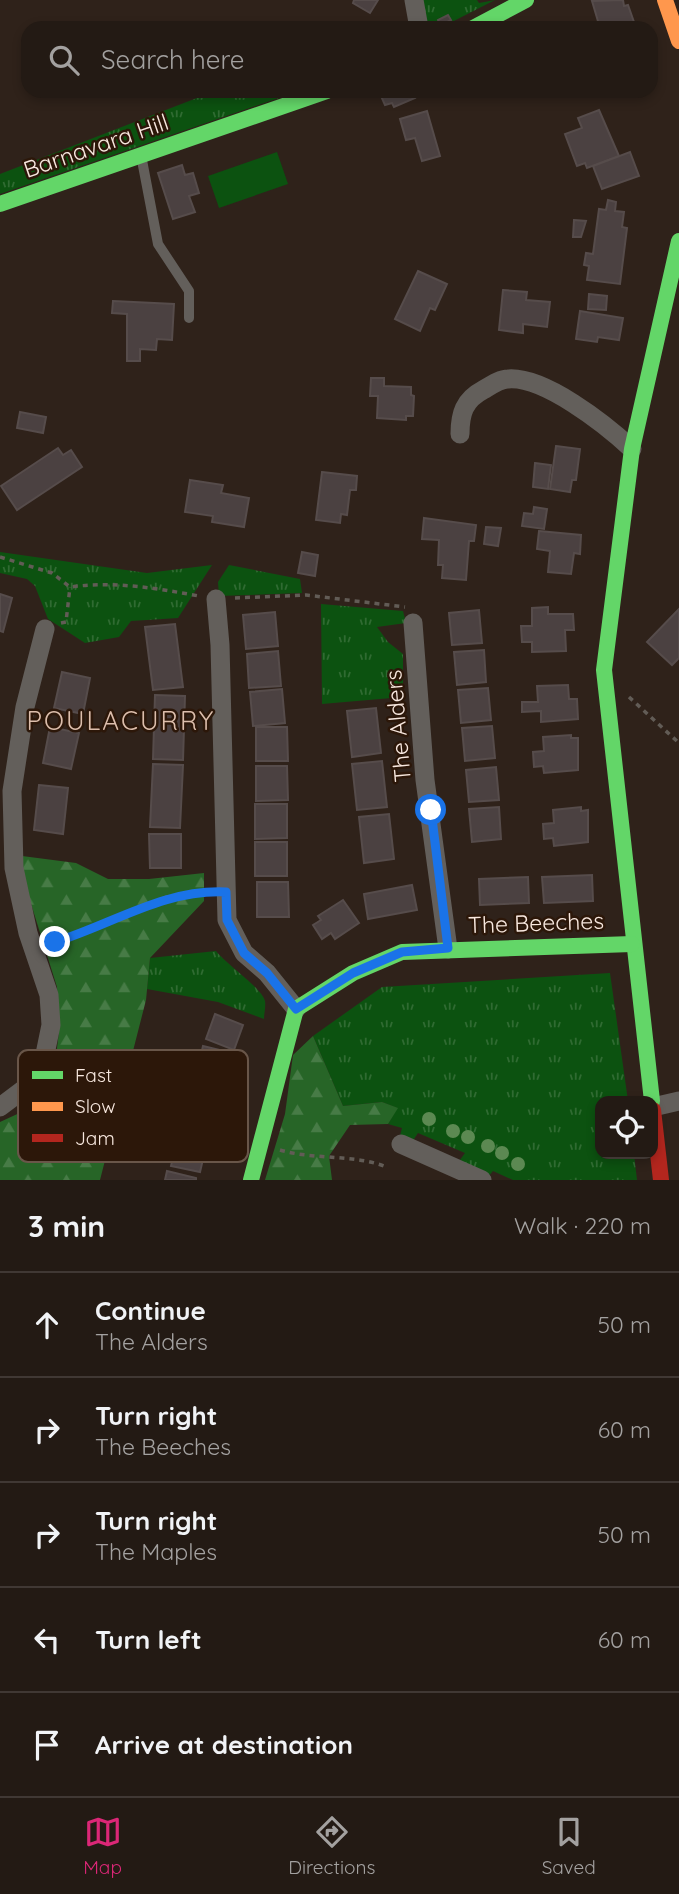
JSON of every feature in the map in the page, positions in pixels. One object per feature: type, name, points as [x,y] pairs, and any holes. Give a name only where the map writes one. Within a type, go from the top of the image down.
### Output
[{"type":"street","points":[[414,0],[418,21]]},
{"type":"street","points":[[486,21],[526,0]]},
{"type":"street","points":[[665,0],[679,41]]},
{"type":"street","name":"Barnavara Hill","points":[[0,204],[306,98]]},
{"type":"street","points":[[651,1096],[632,944],[605,675],[606,642],[632,449],[679,241]]},
{"type":"street","points":[[460,434],[460,415],[468,401],[479,392],[505,379],[532,380],[601,420],[632,449]]},
{"type":"street","points":[[216,599],[220,645],[227,920],[244,953],[267,973],[296,1009],[251,1180]]},
{"type":"street","name":"The Alders","points":[[413,623],[425,780],[448,948]]},
{"type":"street","points":[[45,629],[25,707],[12,791],[14,868],[31,941],[49,995],[51,1025],[46,1050]]},
{"type":"street","name":"The Beeches","points":[[296,1009],[353,973],[402,952],[448,948],[632,944]]},
{"type":"street","points":[[0,1107],[18,1093]]},
{"type":"street","points":[[658,1107],[679,1101]]},
{"type":"street","points":[[401,1144],[482,1180]]},
{"type":"street","points":[[658,1153],[661,1180]]},
{"type":"lane","points":[[141,154],[158,244],[189,291],[189,318]]},
{"type":"path","points":[[45,629],[66,622],[70,587]]},
{"type":"path","points":[[605,675],[679,743]]},
{"type":"path","points":[[31,941],[55,942],[99,928],[166,897],[207,891],[226,892]]},
{"type":"path","points":[[260,1145],[340,1160],[364,1158],[384,1166]]},
{"type":"green space","points":[[421,0],[477,0],[479,3],[495,0],[454,21],[424,21]]},
{"type":"green space","points":[[197,98],[279,98],[0,194],[0,174]]},
{"type":"green space","points":[[277,152],[288,184],[219,208],[208,176]]},
{"type":"green space","points":[[0,552],[147,573],[212,565],[178,618],[131,621],[119,637],[85,643],[48,619],[35,586],[27,579],[0,573]]},
{"type":"green space","points":[[229,565],[300,579],[302,593],[219,596],[218,582]]},
{"type":"green space","points":[[321,604],[403,611],[406,623],[377,627],[388,642],[403,654],[403,697],[322,704]]},
{"type":"green space","points":[[22,856],[76,863],[108,879],[149,879],[204,873],[204,901],[150,958],[146,1000],[133,1050],[57,1050],[59,1032],[57,987],[22,875]]},
{"type":"green space","points":[[216,951],[262,996],[265,1003],[264,1019],[218,1002],[147,989],[150,958]]},
{"type":"green space","points":[[610,973],[627,1096],[595,1096],[595,1159],[635,1159],[637,1180],[513,1180],[493,1171],[487,1178],[457,1164],[465,1153],[418,1133],[412,1142],[400,1136],[402,1128],[388,1124],[397,1108],[382,1102],[343,1106],[313,1036],[382,987]]},
{"type":"green space","points":[[313,1036],[343,1106],[382,1102],[398,1108],[388,1124],[350,1125],[329,1156],[332,1180],[265,1180],[285,1114],[293,1055]]},
{"type":"green space","points":[[18,1114],[18,1162],[105,1162],[100,1180],[0,1180],[0,1122]]},
{"type":"building","points":[[354,0],[378,0],[370,13],[353,3]]},
{"type":"building","points":[[623,0],[624,6],[628,5],[634,21],[598,21],[592,1]]},
{"type":"building","points":[[448,15],[451,20],[438,21]]},
{"type":"building","points":[[382,98],[415,98],[394,107],[392,103],[385,105]]},
{"type":"building","points":[[599,110],[619,156],[587,168],[585,163],[577,166],[565,134],[582,128],[578,118]]},
{"type":"building","points":[[427,111],[440,156],[422,161],[415,138],[406,140],[400,119]]},
{"type":"building","points":[[630,152],[639,176],[602,189],[593,166]]},
{"type":"building","points":[[182,165],[185,175],[193,173],[199,193],[189,196],[195,212],[173,219],[158,173]]},
{"type":"building","points":[[608,200],[616,202],[615,211],[624,212],[622,227],[627,228],[620,284],[587,280],[589,266],[584,265],[586,253],[593,254],[599,209],[606,210]]},
{"type":"building","points":[[574,220],[586,221],[581,237],[573,237]]},
{"type":"building","points":[[418,271],[447,284],[435,310],[430,308],[420,331],[395,319]]},
{"type":"building","points":[[503,290],[527,292],[526,300],[550,302],[547,327],[523,324],[523,333],[499,330]]},
{"type":"building","points":[[589,294],[607,296],[606,310],[588,309]]},
{"type":"building","points":[[113,301],[174,304],[172,340],[157,339],[156,350],[140,349],[140,361],[127,361],[127,314],[112,313]]},
{"type":"building","points":[[580,311],[623,318],[619,340],[598,337],[597,342],[576,339]]},
{"type":"building","points":[[371,378],[384,378],[384,386],[411,387],[411,395],[414,396],[413,416],[406,416],[406,420],[377,418],[378,396],[370,396]]},
{"type":"building","points":[[20,412],[46,417],[43,433],[17,428]]},
{"type":"building","points":[[556,446],[580,449],[576,480],[572,480],[570,492],[550,489]]},
{"type":"building","points":[[58,448],[63,455],[71,450],[82,467],[17,510],[1,486]]},
{"type":"building","points":[[535,463],[551,465],[548,489],[533,487]]},
{"type":"building","points":[[322,472],[357,476],[356,490],[350,490],[347,515],[341,514],[340,523],[316,520]]},
{"type":"building","points":[[190,480],[223,485],[221,493],[249,498],[244,527],[212,522],[213,516],[185,512]]},
{"type":"building","points":[[534,507],[547,509],[544,529],[522,526],[524,513],[533,514]]},
{"type":"building","points":[[424,518],[476,525],[474,541],[469,541],[466,580],[442,578],[443,565],[438,565],[439,540],[422,539]]},
{"type":"building","points":[[486,527],[501,528],[498,546],[484,544]]},
{"type":"building","points":[[539,531],[581,535],[580,554],[574,553],[571,574],[548,572],[550,551],[537,549]]},
{"type":"building","points":[[302,552],[318,555],[315,576],[298,573]]},
{"type":"building","points":[[0,594],[12,598],[3,632],[0,631]]},
{"type":"building","points":[[548,607],[548,614],[573,614],[574,630],[565,630],[566,651],[532,652],[532,642],[522,642],[521,626],[532,626],[532,608]]},
{"type":"building","points":[[679,609],[679,658],[672,665],[647,642]]},
{"type":"building","points":[[479,610],[482,643],[452,645],[449,613]]},
{"type":"building","points":[[275,612],[278,646],[246,649],[243,615]]},
{"type":"building","points":[[175,624],[183,687],[153,690],[145,627]]},
{"type":"building","points":[[484,650],[486,682],[457,685],[454,652]]},
{"type":"building","points":[[278,651],[281,686],[249,688],[247,654]]},
{"type":"building","points":[[62,672],[90,678],[83,714],[54,708]]},
{"type":"building","points":[[568,685],[569,699],[577,699],[578,719],[541,722],[541,711],[522,712],[522,702],[538,702],[537,686]]},
{"type":"building","points":[[488,688],[491,720],[461,723],[458,690]]},
{"type":"building","points":[[282,689],[285,723],[253,726],[250,692]]},
{"type":"building","points":[[155,695],[185,696],[183,760],[153,759]]},
{"type":"building","points":[[376,708],[381,753],[352,757],[347,711]]},
{"type":"building","points":[[492,726],[495,758],[465,761],[462,728]]},
{"type":"building","points":[[50,727],[79,733],[71,769],[43,763]]},
{"type":"building","points":[[256,727],[287,727],[288,761],[256,761]]},
{"type":"building","points":[[571,735],[571,738],[578,738],[578,770],[544,773],[543,766],[534,767],[533,752],[544,751],[543,737]]},
{"type":"building","points":[[382,761],[387,807],[357,810],[352,764]]},
{"type":"building","points":[[153,764],[183,765],[180,828],[150,827]]},
{"type":"building","points":[[256,766],[287,766],[288,800],[256,801]]},
{"type":"building","points":[[496,767],[499,800],[469,802],[466,770]]},
{"type":"building","points":[[39,785],[68,788],[63,834],[34,830]]},
{"type":"building","points":[[255,804],[287,804],[287,838],[255,839]]},
{"type":"building","points":[[499,807],[501,839],[472,842],[469,809]]},
{"type":"building","points":[[581,807],[581,811],[588,810],[588,842],[554,846],[553,838],[544,839],[543,824],[554,823],[553,810]]},
{"type":"building","points":[[389,814],[394,859],[364,863],[359,817]]},
{"type":"building","points":[[149,834],[181,834],[181,868],[150,868]]},
{"type":"building","points":[[255,842],[287,842],[287,876],[255,876]]},
{"type":"building","points":[[592,875],[593,901],[544,903],[542,877]]},
{"type":"building","points":[[528,877],[529,903],[480,905],[479,879]]},
{"type":"building","points":[[257,882],[288,882],[289,917],[257,917]]},
{"type":"building","points":[[412,885],[417,910],[368,919],[364,894]]},
{"type":"building","points":[[343,900],[359,923],[335,939],[331,933],[322,939],[313,925],[321,920],[318,916]]},
{"type":"building","points":[[215,1014],[243,1025],[234,1050],[206,1039]]},
{"type":"building","points":[[203,1046],[220,1050],[202,1050]]},
{"type":"building","points":[[172,1162],[202,1162],[200,1172],[171,1166]]},
{"type":"building","points":[[167,1171],[196,1178],[196,1180],[165,1180]]},
{"type":"traffic: fast","points":[[486,21],[526,0]]},
{"type":"traffic: fast","points":[[0,204],[307,98]]},
{"type":"traffic: fast","points":[[651,1096],[604,670],[632,449],[679,241]]},
{"type":"traffic: fast","points":[[251,1180],[296,1009],[353,973],[402,952],[632,944]]},
{"type":"traffic: slow","points":[[665,0],[679,41]]},
{"type":"traffic: jam","points":[[658,1154],[661,1180]]},
{"type":"district","name":"POULACURRY","points":[[121,721]]},
{"type":"route","points":[[55,942],[99,928],[166,897],[207,891],[226,892],[227,920],[244,953],[267,973],[296,1009],[353,973],[402,952],[448,948],[431,810]]}]
